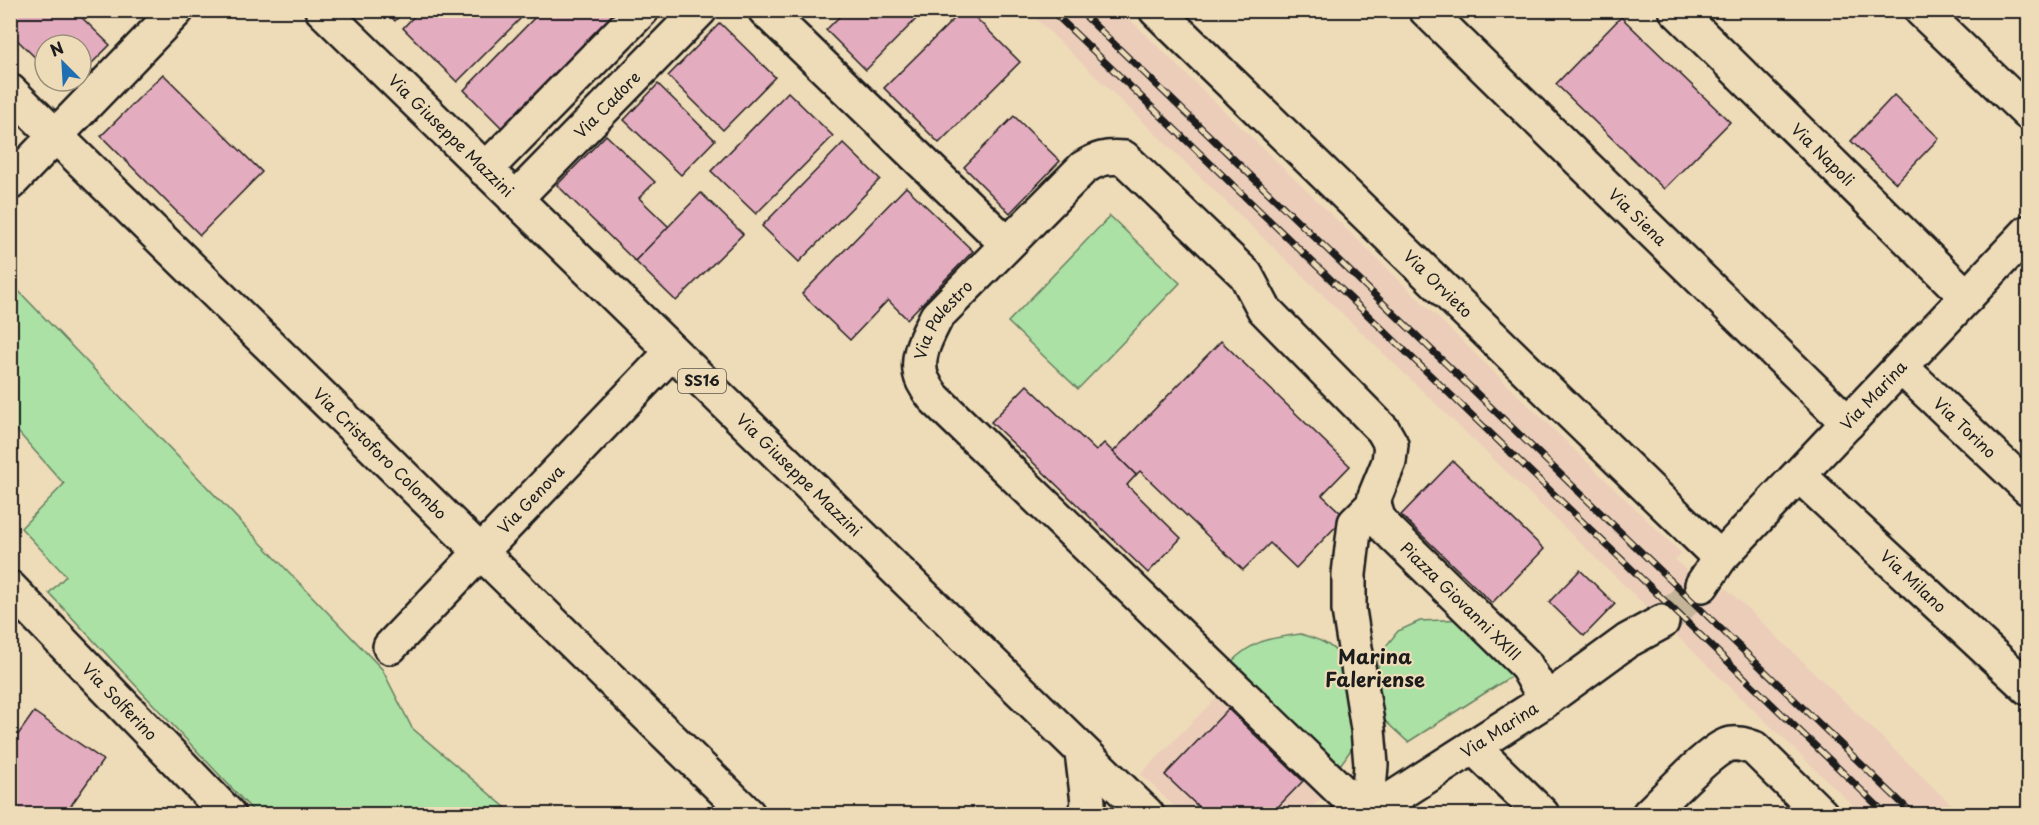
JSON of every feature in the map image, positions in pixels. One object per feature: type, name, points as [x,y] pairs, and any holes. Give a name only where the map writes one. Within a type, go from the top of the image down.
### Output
[{"type":"street","points":[[10,183],[177,10]]},
{"type":"street","name":"Via Giuseppe Mazzini","points":[[322,10],[1147,814]]},
{"type":"street","points":[[485,170],[642,10]]},
{"type":"street","name":"Via Cadore","points":[[514,199],[700,10]]},
{"type":"street","points":[[765,10],[1007,244]]},
{"type":"street","name":"Via Orvieto","points":[[1156,10],[1720,558]]},
{"type":"street","name":"Via Siena","points":[[1426,10],[1848,423]]},
{"type":"street","name":"Via Napoli","points":[[1676,10],[1967,297]]},
{"type":"street","points":[[1921,10],[2028,113]]},
{"type":"street","name":"Via Cristoforo Colombo","points":[[10,91],[748,814]]},
{"type":"street","name":"Via Palestro","points":[[1367,814],[934,398],[922,380],[920,364],[923,343],[937,316],[1083,168],[1097,159],[1110,156],[1124,158],[1246,275],[1264,309],[1383,430],[1391,444],[1389,462],[1374,504]]},
{"type":"street","name":"Via Marina","points":[[1698,581],[2028,232]]},
{"type":"street","name":"Via Genova","points":[[390,647],[672,352]]},
{"type":"street","name":"Via Torino","points":[[1901,368],[2028,489]]},
{"type":"street","name":"Via Milano","points":[[1799,475],[2028,688]]},
{"type":"street","points":[[1367,814],[1371,765],[1365,700],[1349,609],[1349,574],[1355,523],[1374,504]]},
{"type":"street","name":"Piazza Giovanni XXIII","points":[[1374,504],[1378,518],[1385,527],[1525,664],[1546,700]]},
{"type":"street","name":"Via Solferino","points":[[10,588],[228,814]]},
{"type":"street","name":"Via Marina","points":[[1367,814],[1546,700],[1628,641],[1657,617]]},
{"type":"street","points":[[1649,814],[1712,754],[1726,746],[1740,743],[1754,748],[1821,814]]},
{"type":"street","points":[[1473,747],[1542,814]]},
{"type":"street","points":[[1082,752],[1088,802],[1086,814]]},
{"type":"shaded area","points":[[1028,11],[1121,11],[1681,553],[1675,560],[1716,598],[1726,588],[1961,814],[1862,814]]},
{"type":"shaded area","points":[[1218,696],[1324,797],[1302,814],[1182,814],[1141,774]]},
{"type":"green space","points":[[1110,216],[1180,283],[1078,389],[1008,322]]},
{"type":"green space","points":[[11,283],[382,669],[412,728],[513,814],[384,814],[378,810],[374,814],[256,814],[49,593],[66,576],[21,528],[64,484],[11,424]]},
{"type":"green space","points":[[1466,619],[1518,672],[1408,742],[1383,719],[1376,691],[1379,655],[1398,631],[1420,621]]},
{"type":"green space","points":[[1301,634],[1321,641],[1335,650],[1342,661],[1349,685],[1355,726],[1353,745],[1337,769],[1230,663],[1246,649],[1262,641]]},
{"type":"building","points":[[10,10],[74,10],[110,45],[93,62],[93,33],[33,33],[33,55],[10,33]]},
{"type":"building","points":[[385,10],[405,10],[395,21]]},
{"type":"building","points":[[420,10],[523,10],[526,13],[457,82],[403,28]]},
{"type":"building","points":[[542,10],[622,10],[504,130],[464,90]]},
{"type":"building","points":[[846,10],[925,10],[866,70],[826,30]]},
{"type":"building","points":[[963,10],[968,10],[1020,62],[939,143],[884,88]]},
{"type":"building","points":[[1621,17],[1730,122],[1664,189],[1556,84]]},
{"type":"building","points":[[720,23],[775,77],[723,130],[668,76]]},
{"type":"building","points":[[163,74],[262,172],[200,235],[101,136]]},
{"type":"building","points":[[658,84],[715,140],[681,175],[624,120]]},
{"type":"building","points":[[788,92],[833,136],[756,214],[711,171]]},
{"type":"building","points":[[1894,95],[1939,138],[1896,183],[1851,141]]},
{"type":"building","points":[[1014,116],[1060,161],[1010,213],[964,167]]},
{"type":"building","points":[[606,135],[655,182],[639,198],[669,227],[635,261],[557,185]]},
{"type":"building","points":[[843,143],[880,179],[799,262],[762,226]]},
{"type":"building","points":[[906,187],[973,251],[907,319],[888,300],[850,340],[802,294]]},
{"type":"building","points":[[701,193],[743,234],[676,301],[635,261]]},
{"type":"building","points":[[1221,341],[1350,466],[1322,495],[1345,517],[1296,568],[1270,543],[1243,570],[1140,471],[1136,475],[1113,452]]},
{"type":"building","points":[[1027,385],[1096,451],[1104,443],[1136,475],[1127,485],[1181,538],[1148,573],[991,422]]},
{"type":"building","points":[[1453,461],[1544,549],[1492,603],[1401,515]]},
{"type":"building","points":[[1580,570],[1615,604],[1584,636],[1549,602]]},
{"type":"building","points":[[1228,709],[1303,781],[1271,814],[1206,814],[1165,775]]},
{"type":"building","points":[[34,712],[103,760],[65,814],[10,814],[10,746]]},
{"type":"tunnel","points":[[1662,622],[1702,585]]},
{"type":"railway","points":[[1051,10],[1886,814]]},
{"type":"railway","points":[[1079,10],[1913,814]]},
{"type":"district","name":"Marina Faleriense","points":[[1375,668]]}]
